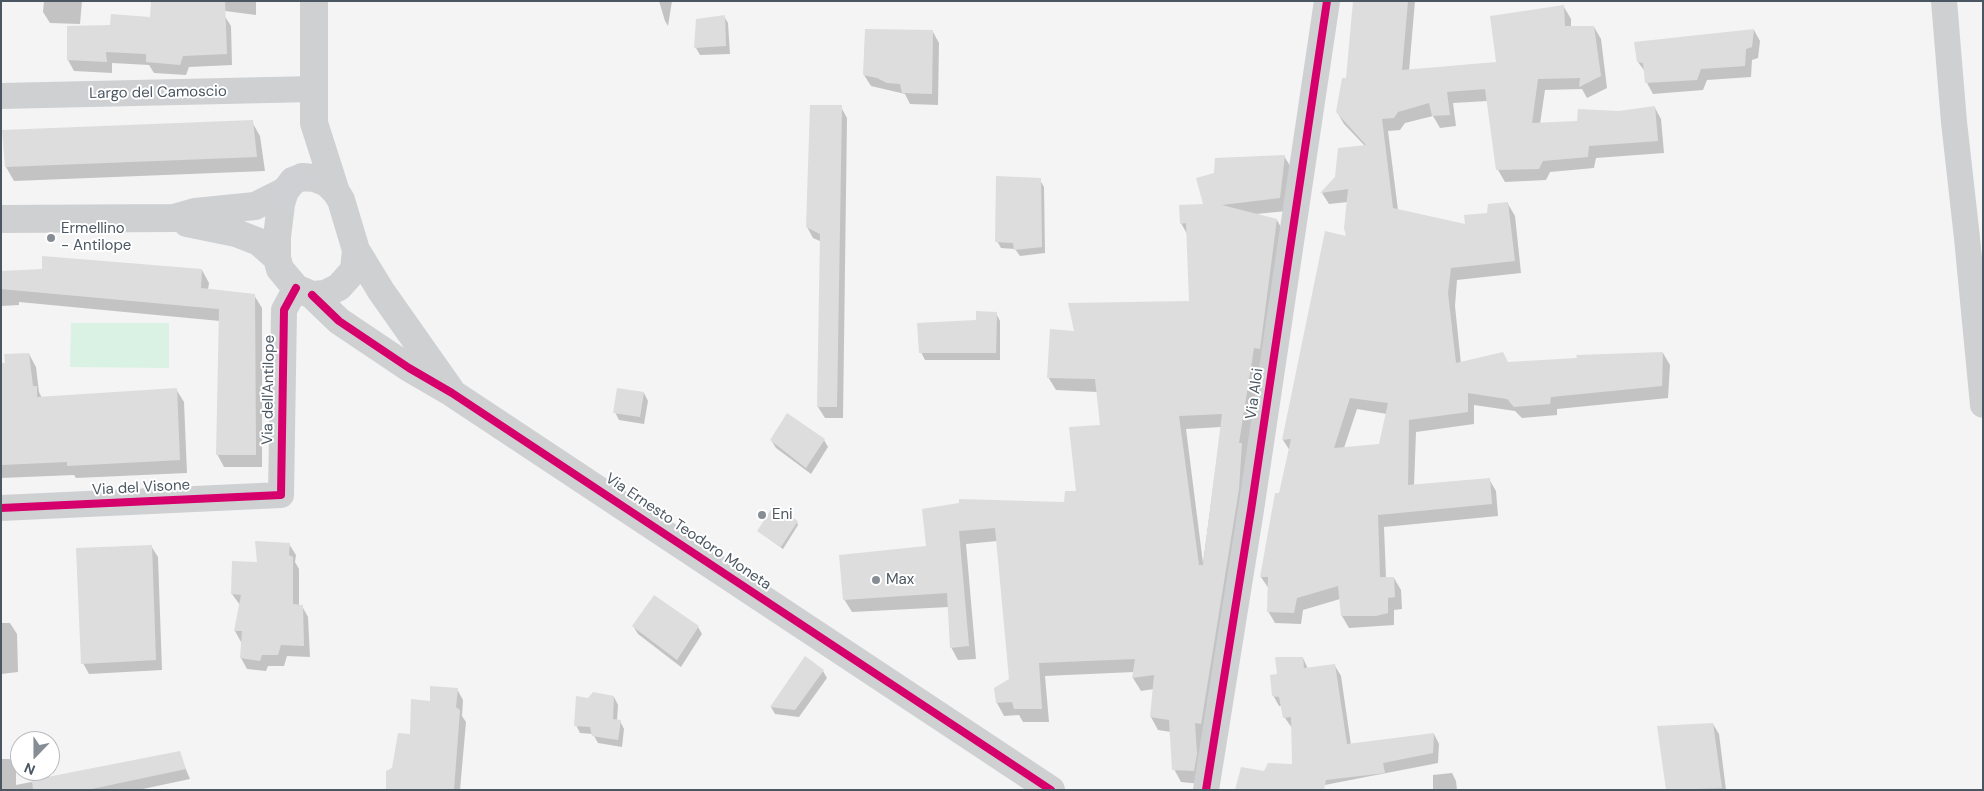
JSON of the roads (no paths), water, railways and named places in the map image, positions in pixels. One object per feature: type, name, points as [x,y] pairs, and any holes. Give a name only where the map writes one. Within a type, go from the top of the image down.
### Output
[{"type":"street","points":[[314,1],[314,123],[336,192]]},
{"type":"street","name":"Via Aloi","points":[[1206,790],[1254,490],[1327,1]]},
{"type":"street","points":[[1944,1],[1954,122],[1983,405]]},
{"type":"street","name":"Largo del Camoscio","points":[[1,96],[314,89]]},
{"type":"street","points":[[174,218],[195,212],[255,206],[289,186],[302,177],[315,178],[327,183],[341,200],[356,250],[354,270],[340,287],[325,294],[304,292],[280,269],[278,258],[281,204],[289,186],[314,123]]},
{"type":"street","points":[[1,219],[174,218],[236,233],[259,242],[278,258]]},
{"type":"street","name":"Via Ernesto Teodoro Moneta","points":[[356,250],[381,291],[452,392]]},
{"type":"street","name":"Via Ernesto Teodoro Moneta","points":[[304,292],[339,321],[409,368],[452,392],[1051,790]]},
{"type":"street","name":"Via dell'Antilope","points":[[281,495],[284,310],[304,292]]},
{"type":"street","name":"Via del Visone","points":[[1,508],[281,495]]},
{"type":"place","name":"Ermellino - Antilope","points":[[51,238]]},
{"type":"place","name":"Eni","points":[[762,515]]},
{"type":"place","name":"Max","points":[[876,580]]}]
